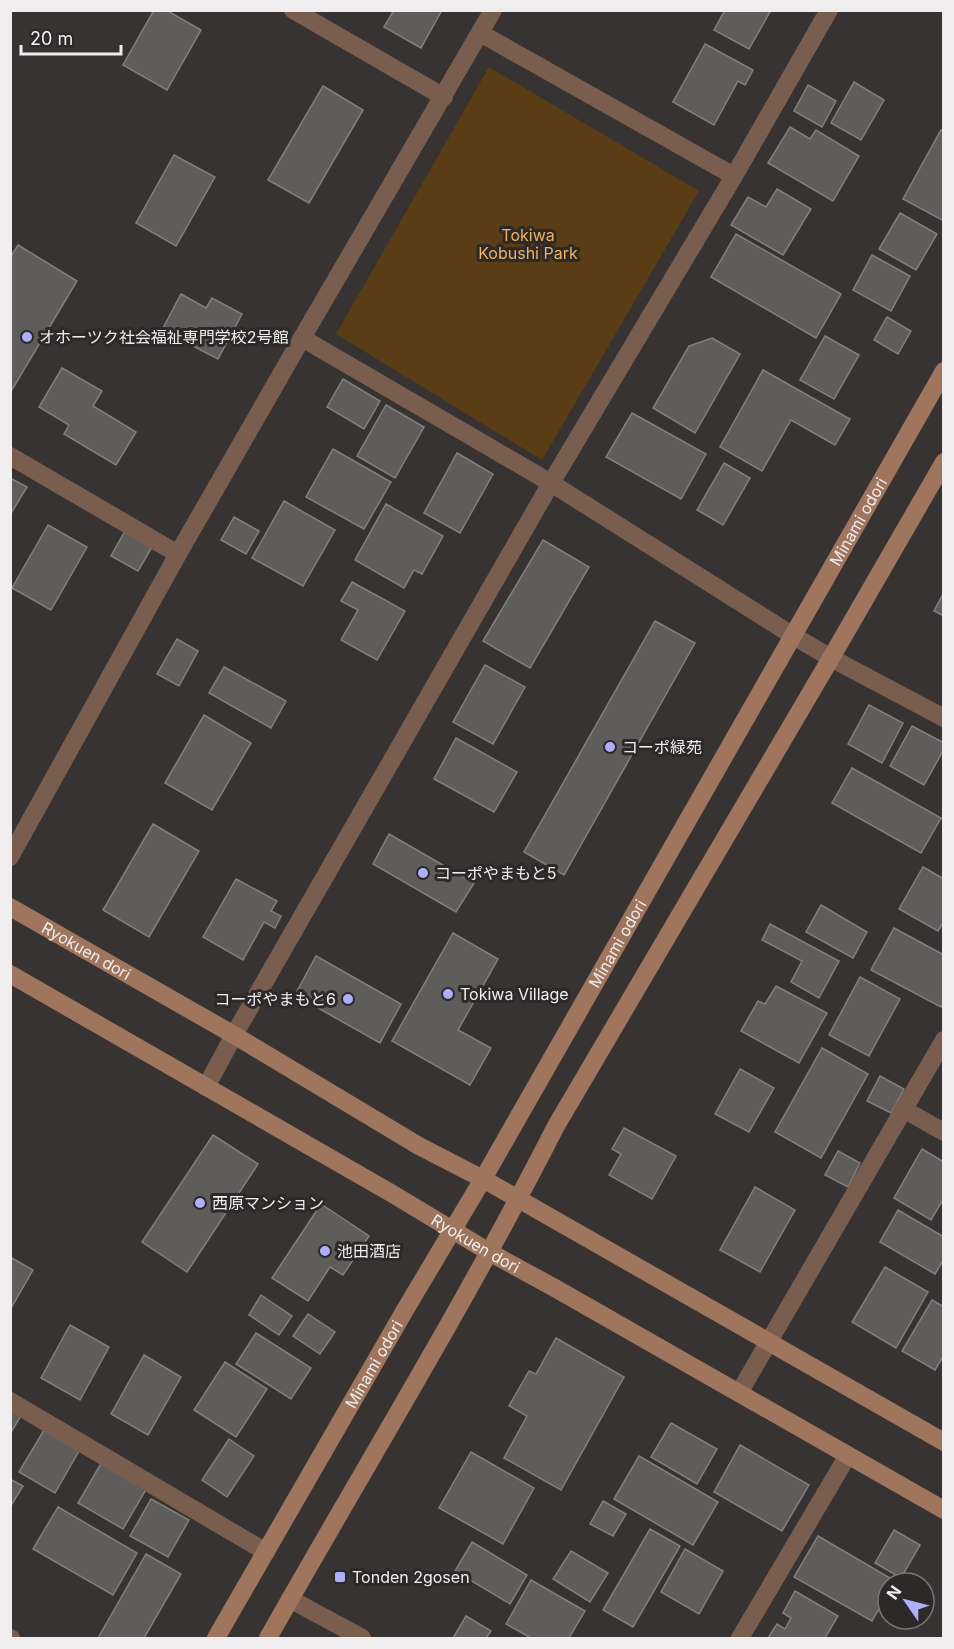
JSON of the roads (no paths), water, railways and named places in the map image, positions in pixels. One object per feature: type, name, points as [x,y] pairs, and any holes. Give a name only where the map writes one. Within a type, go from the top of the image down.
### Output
[{"type":"street","points":[[293,10],[444,97]]},
{"type":"street","points":[[10,857],[178,554],[493,10]]},
{"type":"street","points":[[206,1087],[551,483],[734,176],[829,10]]},
{"type":"street","points":[[480,33],[734,176]]},
{"type":"street","points":[[302,338],[551,483],[792,635],[944,718]]},
{"type":"street","name":"Minami odori","points":[[216,1638],[483,1179],[944,370]]},
{"type":"street","points":[[10,456],[178,554]]},
{"type":"street","points":[[268,1638],[444,1334],[556,1126],[944,462]]},
{"type":"street","name":"Ryokuen dori","points":[[10,907],[234,1035],[419,1146],[483,1179],[944,1442]]},
{"type":"street","name":"Ryokuen dori","points":[[10,974],[489,1252],[944,1510]]},
{"type":"street","points":[[739,1393],[944,1040]]},
{"type":"street","points":[[903,1109],[944,1132]]},
{"type":"street","points":[[10,1401],[266,1552]]},
{"type":"street","points":[[740,1638],[848,1455]]},
{"type":"street","points":[[290,1599],[362,1638]]},
{"type":"place","name":"オホーツク社会福祉専門学校2号館","points":[[27,337]]},
{"type":"place","name":"コーポ緑苑","points":[[610,747]]},
{"type":"place","name":"コーポやまもと5","points":[[423,873]]},
{"type":"place","name":"Tokiwa Village","points":[[448,994]]},
{"type":"place","name":"コーポやまもと6","points":[[348,999]]},
{"type":"place","name":"西原マンション","points":[[200,1203]]},
{"type":"place","name":"池田酒店","points":[[325,1251]]},
{"type":"place","name":"Tonden 2gosen","points":[[340,1577]]},
{"type":"park label","name":"Tokiwa Kobushi Park","points":[[528,244]]}]
